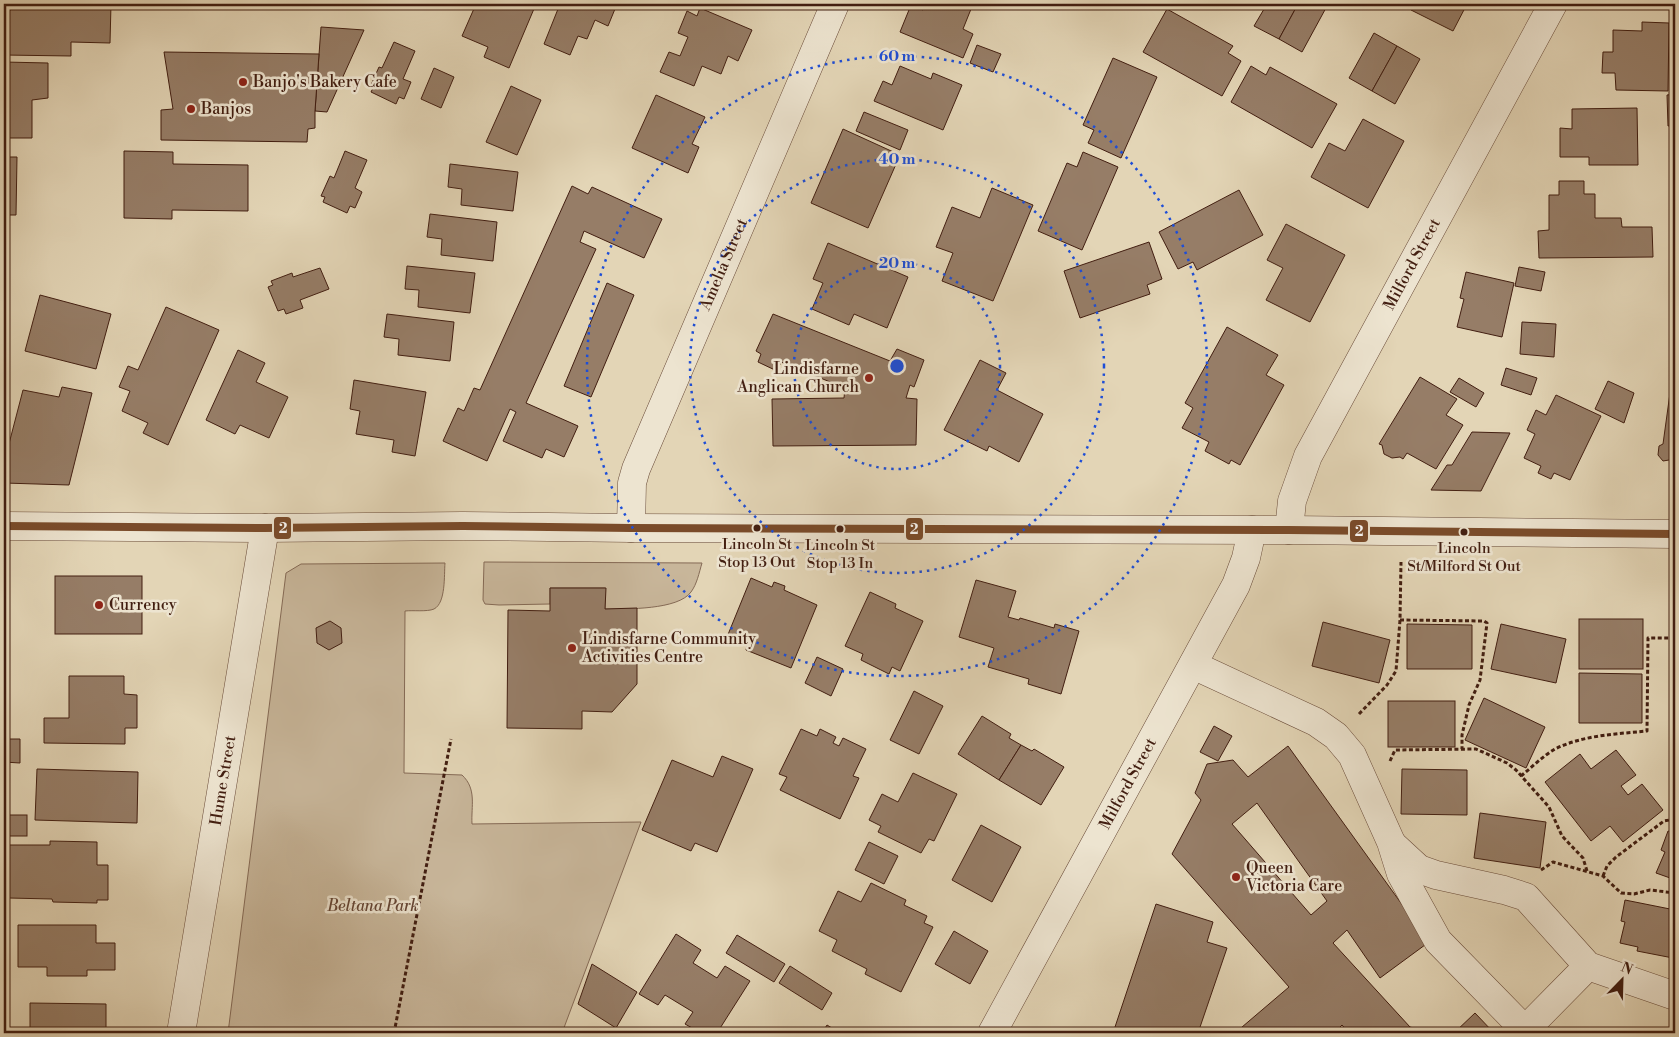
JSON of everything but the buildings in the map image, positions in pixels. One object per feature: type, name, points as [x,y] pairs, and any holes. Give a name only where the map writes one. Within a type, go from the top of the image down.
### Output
[{"type":"street","name":"Amelia Street","points":[[631,528],[632,483],[636,469],[836,4]]},
{"type":"street","name":"Milford Street","points":[[1289,530],[1292,501],[1308,456],[1553,4]]},
{"type":"street","points":[[4,526],[265,528],[463,526],[1675,534]]},
{"type":"street","name":"Hume Street","points":[[181,1033],[265,528]]},
{"type":"street","name":"Milford Street","points":[[992,1033],[1236,585],[1246,558],[1252,530]]},
{"type":"street","points":[[1193,665],[1316,722],[1336,736],[1352,755],[1391,842],[1401,874],[1438,941],[1525,1030],[1588,966]]},
{"type":"street","points":[[1391,842],[1419,869],[1436,875],[1504,890],[1526,897],[1588,966],[1675,996]]},
{"type":"path","points":[[1356,717],[1387,685],[1396,671],[1400,620],[1401,531]]},
{"type":"path","points":[[1400,620],[1487,622],[1480,680],[1470,705],[1462,735],[1462,749]]},
{"type":"path","points":[[1521,776],[1558,748],[1592,737],[1648,731],[1648,638],[1670,638]]},
{"type":"path","points":[[394,1033],[451,739]]},
{"type":"path","points":[[1388,764],[1395,750],[1476,749],[1506,762],[1548,807],[1562,836],[1583,858],[1587,871]]},
{"type":"path","points":[[1602,876],[1607,866],[1616,858],[1664,821],[1675,819]]},
{"type":"path","points":[[1534,872],[1553,862],[1602,876],[1621,893],[1634,894],[1650,890],[1675,893]]},
{"type":"green space","points":[[484,562],[702,563],[695,586],[684,598],[651,607],[605,609],[605,588],[550,588],[550,604],[485,604],[483,600]]},
{"type":"green space","name":"Beltana Park","points":[[445,563],[444,588],[438,606],[431,610],[405,611],[404,773],[462,775],[470,786],[472,824],[641,822],[562,1033],[228,1033],[286,573],[301,564]]},
{"type":"transit line","name":"2","points":[[4,526],[265,528],[463,526],[1675,534]]},
{"type":"place","name":"Banjo's Bakery Cafe","points":[[243,82]]},
{"type":"place","name":"Banjos","points":[[191,109]]},
{"type":"place","name":"Lindisfarne Anglican Church","points":[[869,378]]},
{"type":"place","name":"Lincoln St Stop 13 Out","points":[[757,528]]},
{"type":"place","name":"Lincoln St Stop 13 In","points":[[840,529]]},
{"type":"place","name":"Lincoln St/Milford St Out","points":[[1464,532]]},
{"type":"place","name":"Currency","points":[[99,605]]},
{"type":"place","name":"Lindisfarne Community Activities Centre","points":[[572,648]]},
{"type":"place","name":"Queen Victoria Care","points":[[1236,877]]}]
